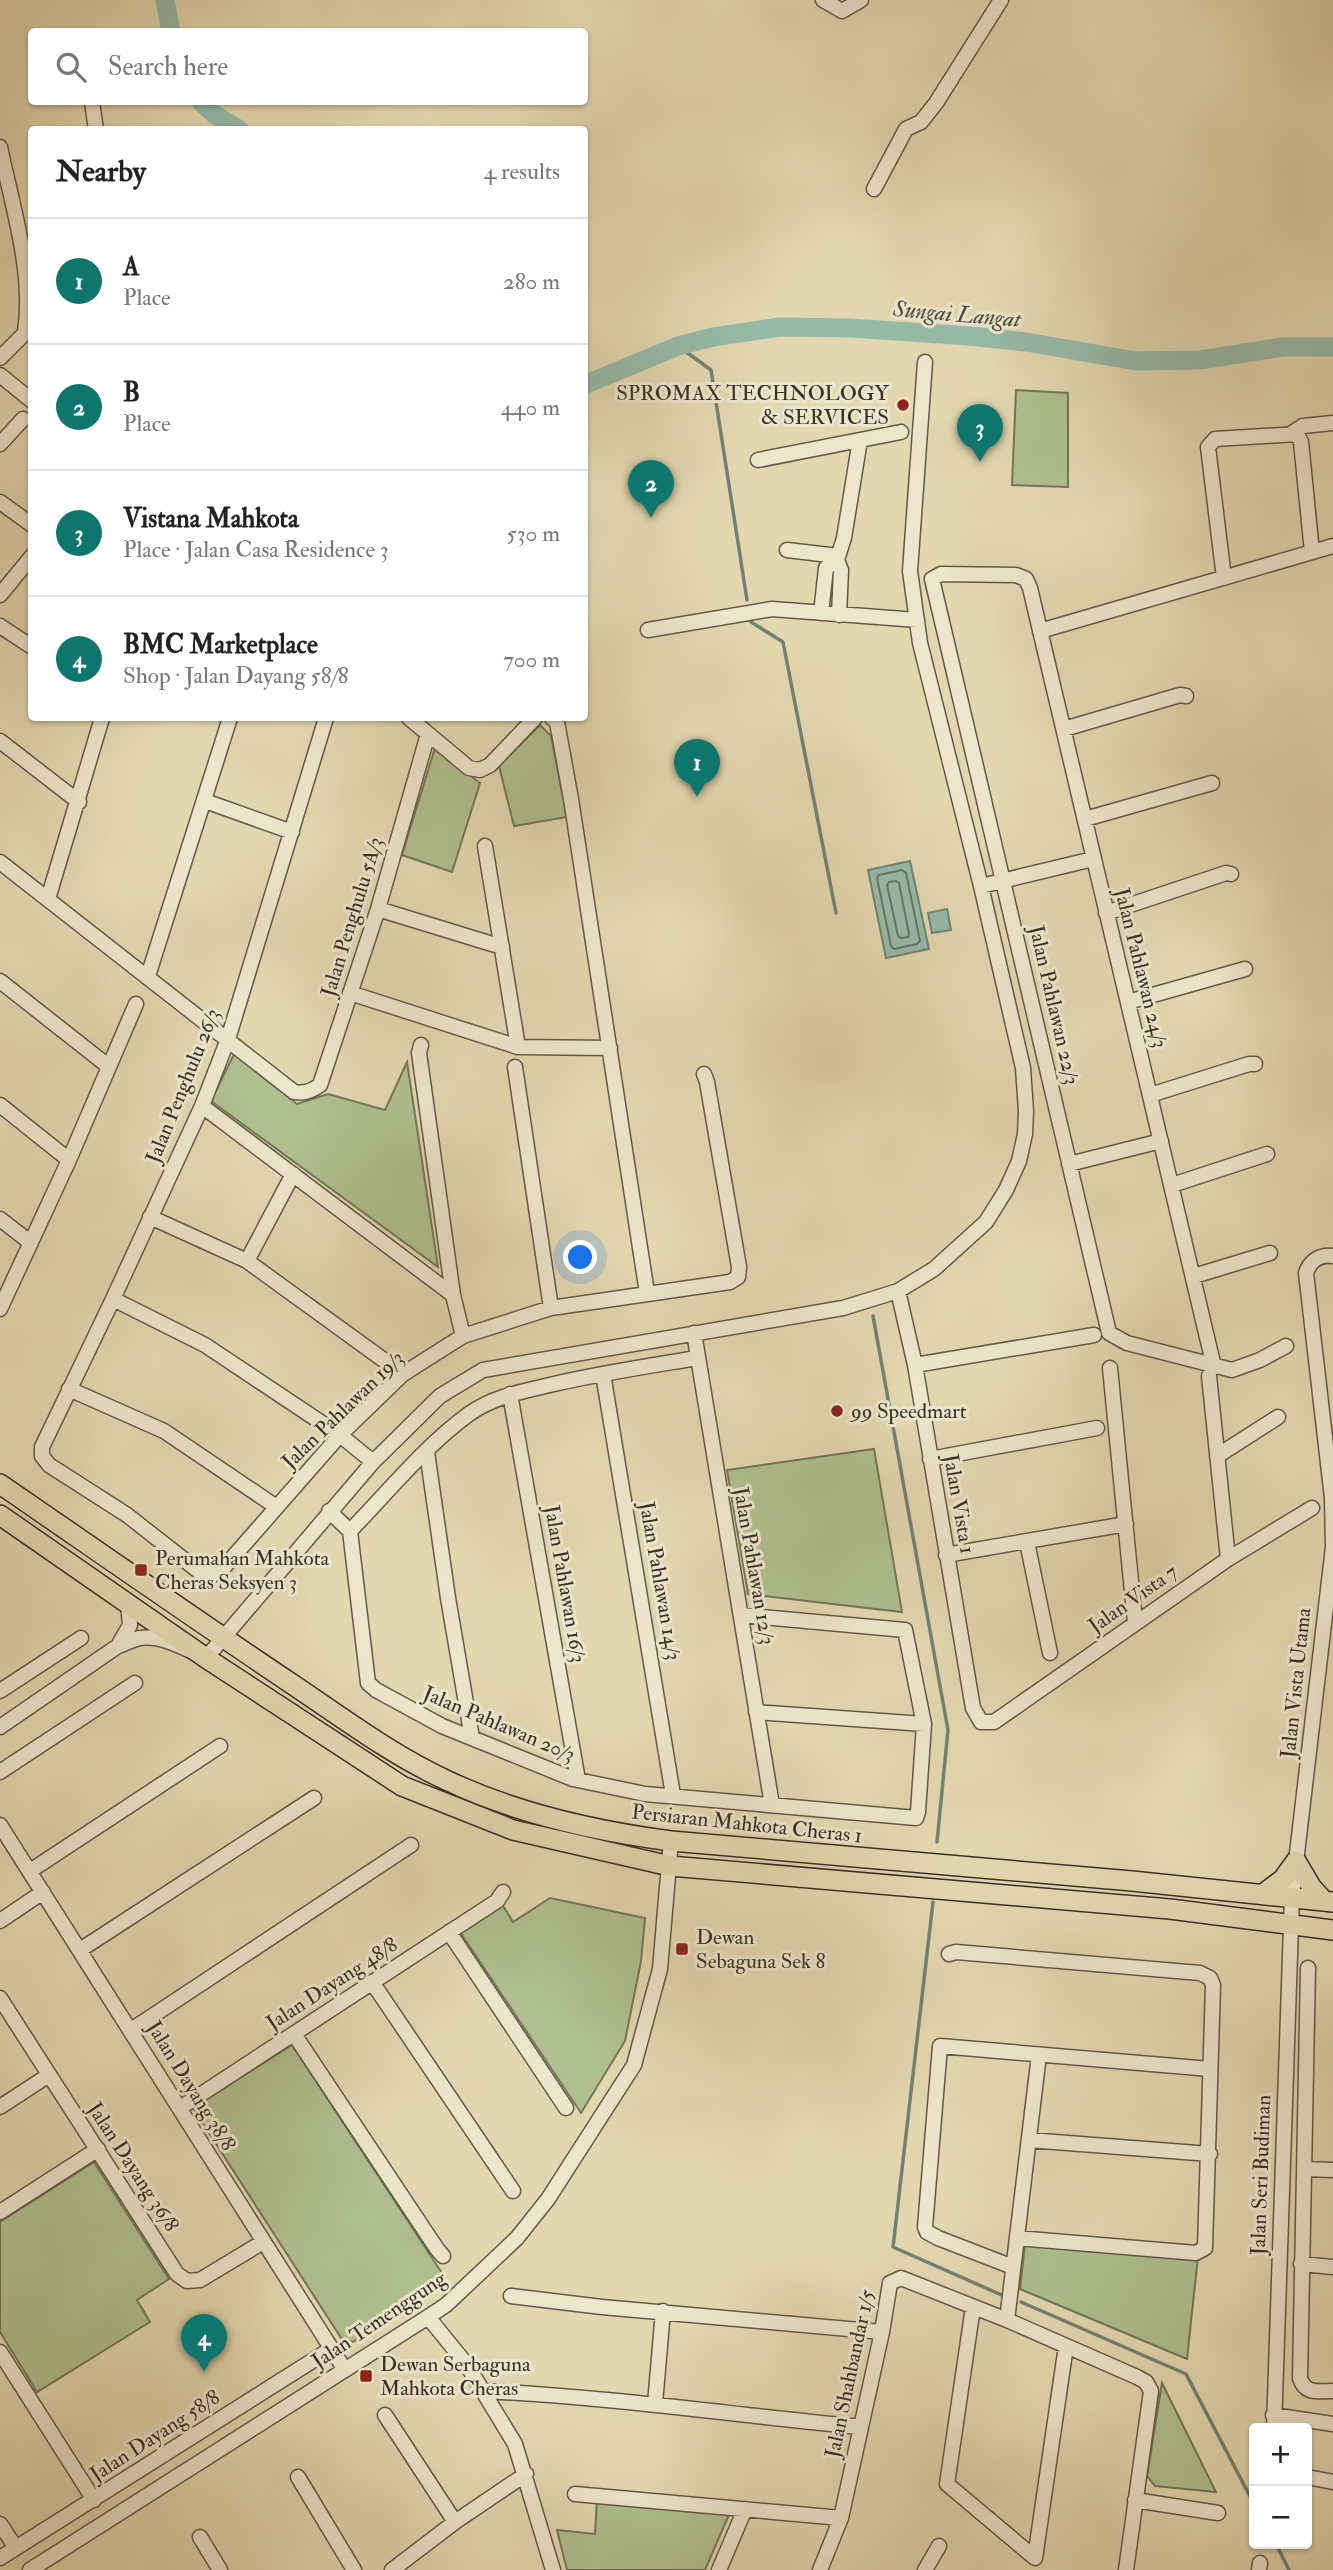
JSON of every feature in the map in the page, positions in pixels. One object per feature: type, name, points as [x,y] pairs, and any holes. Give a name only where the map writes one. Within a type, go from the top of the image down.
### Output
[{"type":"main road","name":"Persiaran Mahkota Cheras 1","points":[[0,1484],[222,1638],[397,1754],[447,1781],[518,1808],[626,1836],[1328,1901]]},
{"type":"main road","points":[[0,1514],[206,1658],[402,1786],[513,1830],[670,1866],[1170,1909],[1333,1930]]},
{"type":"main road","points":[[1263,1894],[1283,1880],[1296,1861],[1312,1888],[1328,1901]]},
{"type":"street","points":[[823,0],[842,11],[860,0]]},
{"type":"street","points":[[874,189],[906,129],[915,126],[927,115],[1001,0]]},
{"type":"street","points":[[92,105],[95,126]]},
{"type":"street","points":[[0,147],[28,274],[28,330],[0,358]]},
{"type":"street","points":[[0,1727],[118,1646],[139,1638],[153,1637],[206,1658],[373,1462],[440,1396],[483,1370],[843,1308],[898,1291],[934,1269],[986,1222],[1006,1190],[1019,1161],[1025,1134],[1023,1068],[920,643],[910,571],[925,362]]},
{"type":"street","points":[[0,375],[28,398]]},
{"type":"street","points":[[0,444],[23,419]]},
{"type":"street","points":[[1312,552],[1297,437],[1303,426],[1333,423]]},
{"type":"street","points":[[758,460],[901,432]]},
{"type":"street","points":[[1224,578],[1208,447],[1211,441],[1297,437]]},
{"type":"street","points":[[839,615],[841,570],[838,558],[844,538],[860,440]]},
{"type":"street","points":[[0,502],[28,523]]},
{"type":"street","points":[[1040,631],[1333,546]]},
{"type":"street","points":[[787,550],[838,558]]},
{"type":"street","points":[[821,613],[826,568],[838,558]]},
{"type":"street","points":[[0,595],[28,561]]},
{"type":"street","name":"Jalan Pahlawan 22/3","points":[[1026,579],[1016,575],[941,574],[932,579],[1109,1334],[1127,1343],[1212,1371]]},
{"type":"street","name":"Jalan Pahlawan 24/3","points":[[1026,579],[1194,1276],[1212,1371],[1217,1456],[1228,1559]]},
{"type":"street","points":[[648,630],[772,609],[917,620]]},
{"type":"street","points":[[0,626],[28,644]]},
{"type":"street","points":[[1064,729],[1180,695],[1186,696]]},
{"type":"street","points":[[49,897],[101,721]]},
{"type":"street","points":[[148,976],[229,721]]},
{"type":"street","name":"Jalan Penghulu 26/3","points":[[211,1575],[201,1573],[127,1515],[49,1465],[42,1457],[42,1447],[202,1106],[228,1038],[325,721]]},
{"type":"street","points":[[413,721],[469,768],[480,770],[490,765],[532,721]]},
{"type":"street","points":[[556,721],[571,799],[647,1293]]},
{"type":"street","name":"Jalan Penghulu 5A/3","points":[[228,1038],[294,1092],[302,1093],[320,1085],[378,909],[428,734]]},
{"type":"street","points":[[0,741],[79,802]]},
{"type":"street","points":[[1085,819],[1212,783]]},
{"type":"street","points":[[205,801],[292,832]]},
{"type":"street","points":[[485,846],[518,1047]]},
{"type":"street","points":[[981,886],[1093,859]]},
{"type":"street","points":[[0,862],[49,897],[228,1038]]},
{"type":"street","points":[[1107,913],[1226,873],[1231,874]]},
{"type":"street","points":[[378,909],[502,947]]},
{"type":"street","points":[[1128,1002],[1245,969]]},
{"type":"street","points":[[0,981],[108,1066]]},
{"type":"street","points":[[350,993],[518,1047],[610,1048]]},
{"type":"street","points":[[0,1309],[69,1160],[136,1004]]},
{"type":"street","points":[[421,1045],[419,1053],[453,1295],[463,1336]]},
{"type":"street","points":[[1150,1095],[1249,1063],[1255,1064]]},
{"type":"street","points":[[515,1067],[551,1308]]},
{"type":"street","name":"Jalan Pahlawan 19/3","points":[[211,1575],[219,1573],[340,1435],[403,1374],[463,1336],[551,1308],[730,1282],[738,1277],[739,1268],[704,1073]]},
{"type":"street","points":[[0,1105],[69,1160]]},
{"type":"street","points":[[202,1106],[453,1295]]},
{"type":"street","points":[[1069,1164],[1161,1141]]},
{"type":"street","points":[[1172,1185],[1267,1154]]},
{"type":"street","points":[[247,1261],[293,1174]]},
{"type":"street","points":[[150,1217],[247,1261],[403,1374]]},
{"type":"street","points":[[0,1219],[31,1243]]},
{"type":"street","points":[[1194,1276],[1270,1253]]},
{"type":"street","name":"Jalan Vista Utama","points":[[1291,1924],[1296,1861],[1330,1594],[1333,1547],[1332,1498],[1306,1273],[1319,1257],[1333,1256]]},
{"type":"street","name":"Jalan Vista 1","points":[[898,1291],[915,1365],[973,1708],[981,1722]]},
{"type":"street","points":[[113,1299],[205,1345],[340,1435],[373,1462]]},
{"type":"street","name":"Jalan Pahlawan 12/3","points":[[694,1333],[772,1805]]},
{"type":"street","points":[[915,1365],[1094,1335]]},
{"type":"street","points":[[1212,1371],[1232,1370],[1260,1360],[1286,1346]]},
{"type":"street","points":[[330,1511],[350,1531],[440,1437],[471,1413],[510,1394],[697,1358]]},
{"type":"street","points":[[1110,1368],[1136,1622]]},
{"type":"street","name":"Jalan Pahlawan 14/3","points":[[603,1374],[673,1795]]},
{"type":"street","points":[[69,1389],[164,1431],[275,1507]]},
{"type":"street","name":"Jalan Pahlawan 16/3","points":[[510,1394],[578,1780]]},
{"type":"street","points":[[1217,1456],[1278,1417]]},
{"type":"street","points":[[930,1459],[1097,1428]]},
{"type":"street","points":[[427,1452],[472,1738]]},
{"type":"street","name":"Jalan Vista 7","points":[[981,1722],[995,1723],[1228,1559],[1312,1508]]},
{"type":"street","points":[[946,1555],[1125,1524]]},
{"type":"street","name":"Jalan Pahlawan 20/3","points":[[350,1531],[368,1683],[442,1726],[578,1780],[645,1794],[916,1818],[924,1724]]},
{"type":"street","points":[[1027,1542],[1050,1653]]},
{"type":"street","points":[[118,1646],[130,1625],[128,1604]]},
{"type":"street","points":[[741,1615],[905,1630],[924,1724],[756,1712]]},
{"type":"street","points":[[0,1691],[81,1638]]},
{"type":"street","points":[[0,1772],[135,1683]]},
{"type":"street","points":[[30,1871],[220,1746]]},
{"type":"street","points":[[80,1950],[314,1798]]},
{"type":"street","name":"Jalan Dayang 38/8","points":[[0,1825],[345,2370]]},
{"type":"street","name":"Jalan Temenggung","points":[[30,2570],[446,2305],[517,2238],[548,2199],[634,2066],[660,1969],[671,1841]]},
{"type":"street","points":[[131,2030],[411,1844]]},
{"type":"street","points":[[0,1921],[43,1892]]},
{"type":"street","name":"Jalan Dayang 48/8","points":[[180,2108],[497,1902],[503,1892]]},
{"type":"street","name":"Jalan Seri Budiman","points":[[1273,2422],[1291,1924]]},
{"type":"street","points":[[449,1932],[566,2108]]},
{"type":"street","points":[[949,1954],[1200,1973],[1210,1978],[1213,1991],[1207,2245],[1196,2253],[1017,2238]]},
{"type":"street","points":[[1308,1968],[1300,2378],[1309,2391],[1333,2391]]},
{"type":"street","points":[[372,1983],[513,2191]]},
{"type":"street","name":"Jalan Dayang 36/8","points":[[0,1998],[177,2274],[187,2281],[201,2280],[263,2242]]},
{"type":"street","points":[[294,2034],[443,2256]]},
{"type":"street","points":[[1013,2267],[937,2238],[927,2232],[925,2227],[940,2046],[1210,2069]]},
{"type":"street","points":[[1007,2320],[1039,2054]]},
{"type":"street","points":[[0,2107],[50,2075]]},
{"type":"street","points":[[1029,2140],[1210,2154]]},
{"type":"street","points":[[0,2212],[98,2149]]},
{"type":"street","points":[[1306,2169],[1333,2170]]},
{"type":"street","points":[[1301,2264],[1333,2267]]},
{"type":"street","name":"Jalan Shahbandar 1/5","points":[[820,2570],[841,2518],[882,2332],[890,2283],[901,2277],[1007,2320],[1146,2382],[1151,2391],[1135,2500]]},
{"type":"street","points":[[511,2296],[602,2307],[882,2332]]},
{"type":"street","points":[[973,2307],[947,2484],[1035,2558],[1066,2346]]},
{"type":"street","points":[[655,2404],[663,2311]]},
{"type":"street","points":[[428,2317],[484,2391],[515,2444],[553,2570]]},
{"type":"street","name":"Jalan Dayang 58/8","points":[[0,2558],[331,2349]]},
{"type":"street","points":[[0,2352],[93,2500]]},
{"type":"street","points":[[484,2391],[655,2404],[861,2427]]},
{"type":"street","points":[[386,2415],[455,2522]]},
{"type":"street","points":[[219,2420],[232,2440]]},
{"type":"street","points":[[1273,2422],[1333,2424]]},
{"type":"street","points":[[392,2570],[455,2522],[526,2474]]},
{"type":"street","points":[[298,2477],[354,2570]]},
{"type":"street","points":[[1312,2478],[1333,2482]]},
{"type":"street","points":[[575,2494],[841,2518]]},
{"type":"street","points":[[1126,2570],[1135,2500],[1218,2513]]},
{"type":"street","points":[[719,2570],[745,2509]]},
{"type":"street","points":[[0,2524],[16,2548]]},
{"type":"street","points":[[200,2537],[220,2570]]},
{"type":"street","points":[[925,2570],[939,2546]]},
{"type":"shaded area","points":[[1016,390],[1068,393],[1068,487],[1012,485]]},
{"type":"shaded area","points":[[540,725],[551,736],[567,817],[514,826],[499,766]]},
{"type":"shaded area","points":[[435,748],[480,783],[452,872],[402,855]]},
{"type":"shaded area","points":[[234,1054],[297,1104],[328,1094],[385,1110],[407,1062],[438,1267],[211,1101]]},
{"type":"shaded area","points":[[874,1449],[902,1612],[748,1594],[727,1470]]},
{"type":"shaded area","points":[[550,1898],[645,1918],[641,1961],[625,2041],[581,2113],[460,1932],[502,1904],[513,1922]]},
{"type":"shaded area","points":[[292,2045],[444,2276],[416,2304],[353,2342],[341,2338],[193,2108]]},
{"type":"shaded area","points":[[94,2162],[169,2279],[137,2300],[150,2322],[37,2392],[0,2332],[0,2222]]},
{"type":"shaded area","points":[[1025,2244],[1198,2257],[1187,2359],[1020,2289]]},
{"type":"shaded area","points":[[1162,2383],[1216,2492],[1155,2486],[1147,2476]]},
{"type":"shaded area","points":[[597,2498],[731,2510],[705,2570],[567,2570],[557,2530],[595,2534]]},
{"type":"water","points":[[910,861],[929,949],[886,958],[868,870]]},
{"type":"water","points":[[947,909],[951,930],[932,933],[928,913]]},
{"type":"waterway","name":"Sungai Langat","points":[[165,0],[170,28]]},
{"type":"waterway","name":"Sungai Langat","points":[[204,105],[234,126]]},
{"type":"waterway","name":"Sungai Langat","points":[[588,383],[678,346],[713,337],[780,327],[850,328],[969,336],[1026,342],[1136,361],[1200,360],[1283,347],[1333,347]]},
{"type":"waterway","points":[[678,346],[711,370],[747,600]]},
{"type":"waterway","points":[[751,622],[783,642],[836,913]]},
{"type":"waterway","points":[[873,1316],[948,1730],[937,1842]]},
{"type":"waterway","points":[[933,1902],[893,2247],[1004,2296]]},
{"type":"waterway","points":[[1021,2302],[1186,2374],[1249,2494]]},
{"type":"waterway","points":[[1278,2549],[1289,2570]]},
{"type":"place","name":"SPROMAX TECHNOLOGY & SERVICES","points":[[903,405]]},
{"type":"place","name":"Vistana Mahkota","points":[[980,462]]},
{"type":"place","name":"B","points":[[651,518]]},
{"type":"place","name":"A","points":[[697,797]]},
{"type":"place","name":"99 Speedmart","points":[[837,1411]]},
{"type":"place","name":"Perumahan Mahkota Cheras Seksyen 3","points":[[141,1570]]},
{"type":"place","name":"Dewan Sebaguna Sek 8","points":[[682,1949]]},
{"type":"place","name":"BMC Marketplace","points":[[204,2372]]},
{"type":"place","name":"Dewan Serbaguna Mahkota Cheras","points":[[366,2376]]}]
